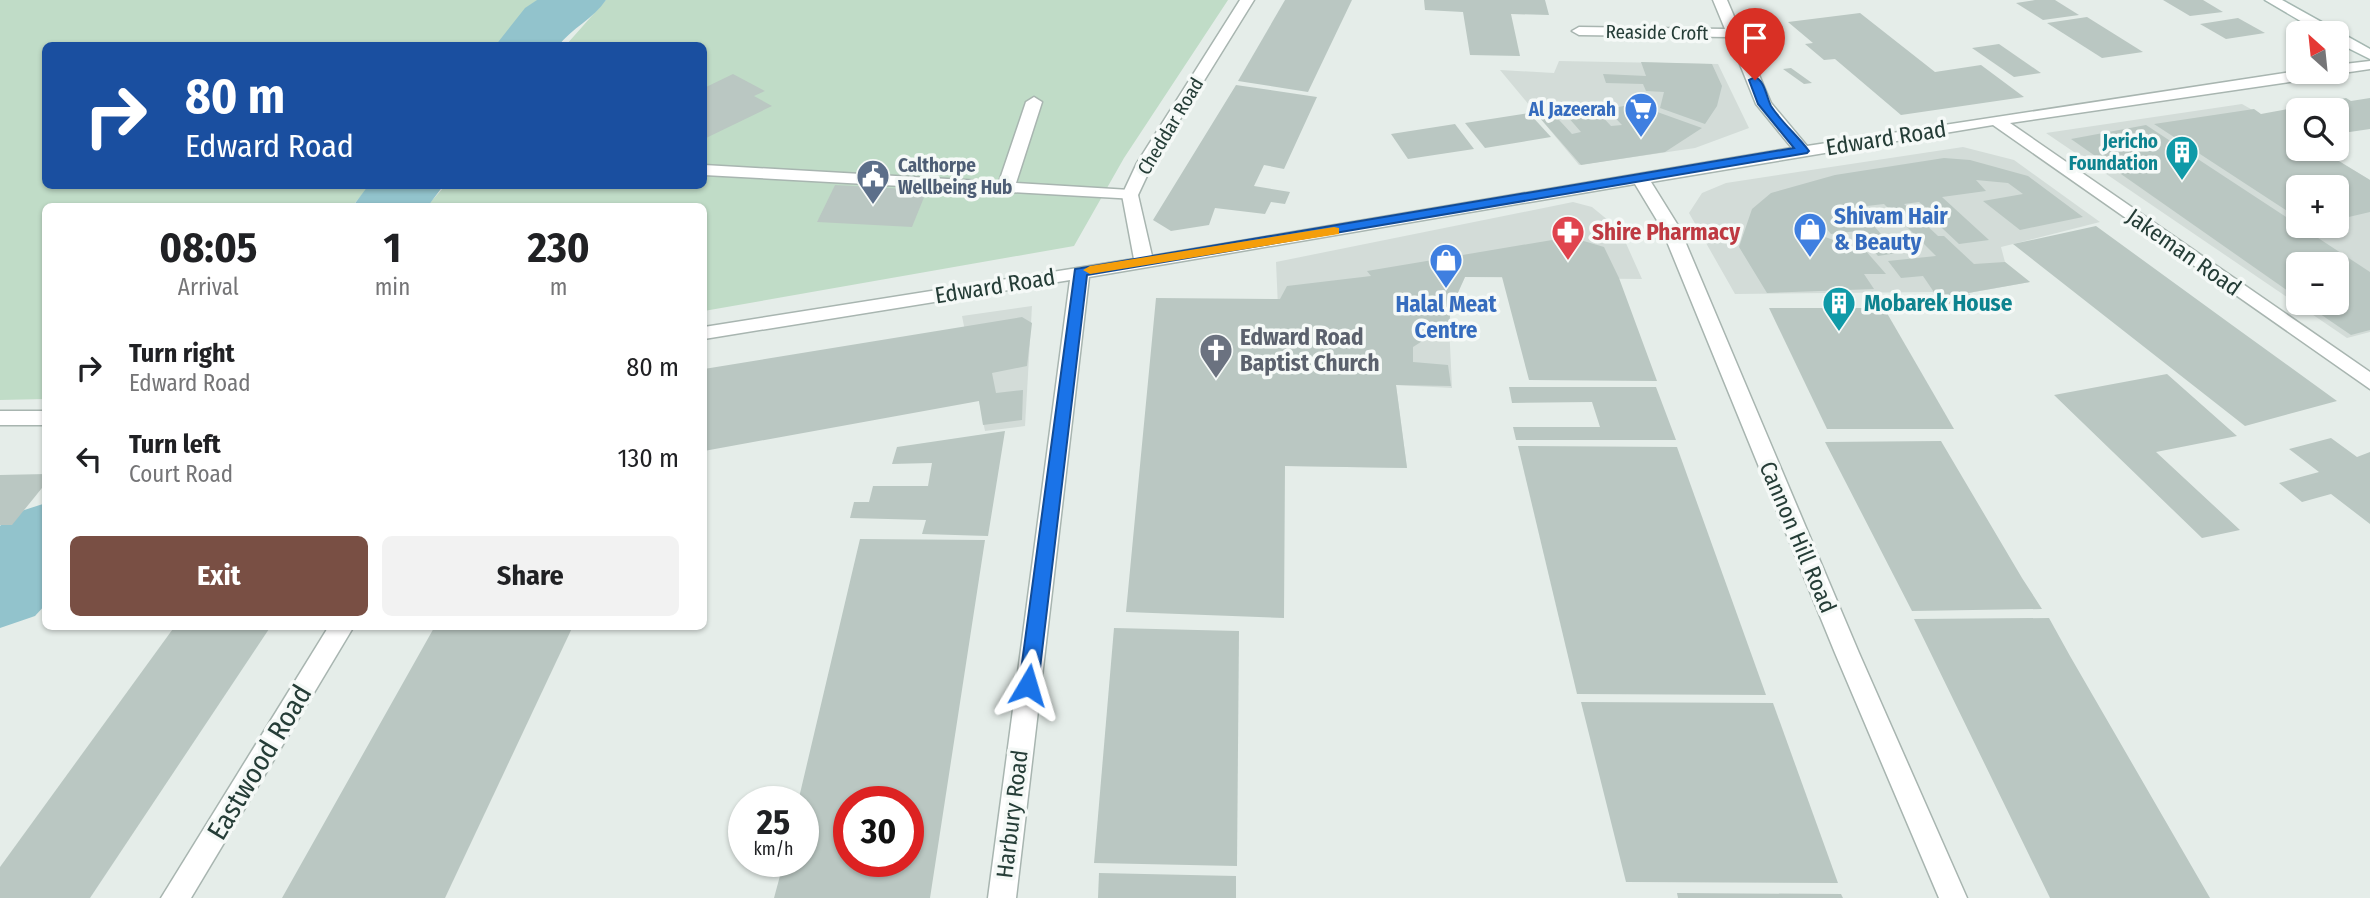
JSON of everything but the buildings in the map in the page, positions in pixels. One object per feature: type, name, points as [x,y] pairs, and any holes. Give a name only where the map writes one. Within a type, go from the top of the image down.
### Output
[{"type":"street","name":"Cheddar Road","points":[[1144,261],[1130,195],[1145,163],[1247,0]]},
{"type":"street","points":[[1720,0],[1764,104],[1779,126],[1803,151]]},
{"type":"street","points":[[2272,0],[2310,21]]},
{"type":"street","name":"Reaside Croft","points":[[1578,31],[1735,33]]},
{"type":"street","points":[[2349,43],[2370,55]]},
{"type":"street","points":[[2349,68],[2370,65]]},
{"type":"street","name":"Edward Road","points":[[707,333],[1803,151],[2171,92],[2286,77]]},
{"type":"street","points":[[1006,187],[1034,102]]},
{"type":"street","name":"Jakeman Road","points":[[1997,121],[2370,382]]},
{"type":"street","points":[[707,170],[1130,195]]},
{"type":"street","name":"Cannon Hill Road","points":[[1640,178],[1670,227],[1847,653],[1953,898]]},
{"type":"street","name":"Harbury Road","points":[[1002,898],[1080,272]]},
{"type":"street","points":[[0,418],[42,418]]},
{"type":"street","name":"Eastwood Road","points":[[176,898],[340,630]]},
{"type":"shaded area","points":[[1559,61],[1718,64],[1749,128],[1695,148],[1579,165],[1500,70],[1554,73]]},
{"type":"shaded area","points":[[2242,104],[2286,129],[2286,161],[2339,161],[2370,180],[2370,332],[2347,338],[2313,315],[2349,315],[2349,252],[2286,252],[2286,296],[2046,133]]},
{"type":"shaded area","points":[[1963,147],[2014,160],[2100,222],[2001,247],[2005,262],[2030,282],[1969,293],[1976,302],[1942,304],[1933,292],[1735,294],[1689,213],[1702,193],[1726,183]]},
{"type":"shaded area","points":[[1573,202],[1592,207],[1620,230],[1642,279],[1465,277],[1451,308],[1449,324],[1452,388],[1396,385],[1407,468],[1285,466],[1276,262]]},
{"type":"shaded area","points":[[1032,306],[1025,426],[985,431],[962,316]]},
{"type":"green space","points":[[0,0],[548,0],[519,20],[499,42],[42,42],[42,189],[367,189],[355,203],[42,203],[42,399],[0,400]]},
{"type":"green space","points":[[606,0],[1228,0],[1124,158],[1074,246],[707,310],[707,203],[430,203],[442,189],[707,189],[707,42],[569,42]]},
{"type":"waterway","points":[[529,42],[546,21],[576,0]]},
{"type":"waterway","points":[[392,203],[404,189]]},
{"type":"waterway","points":[[0,589],[42,543]]},
{"type":"slow traffic","points":[[1090,270],[1334,231]]},
{"type":"place","name":"Al Jazeerah","points":[[1641,139]]},
{"type":"place","name":"Jericho Foundation","points":[[2182,182]]},
{"type":"place","name":"Calthorpe Wellbeing Hub","points":[[873,206]]},
{"type":"place","name":"Shivam Hair & Beauty","points":[[1810,259]]},
{"type":"place","name":"Shire Pharmacy","points":[[1568,262]]},
{"type":"place","name":"Halal Meat Centre","points":[[1446,290]]},
{"type":"place","name":"Mobarek House","points":[[1839,333]]},
{"type":"place","name":"Edward Road Baptist Church","points":[[1216,380]]},
{"type":"route","points":[[1028,685],[1080,272],[1803,151],[1779,126],[1764,104],[1755,80]]}]
